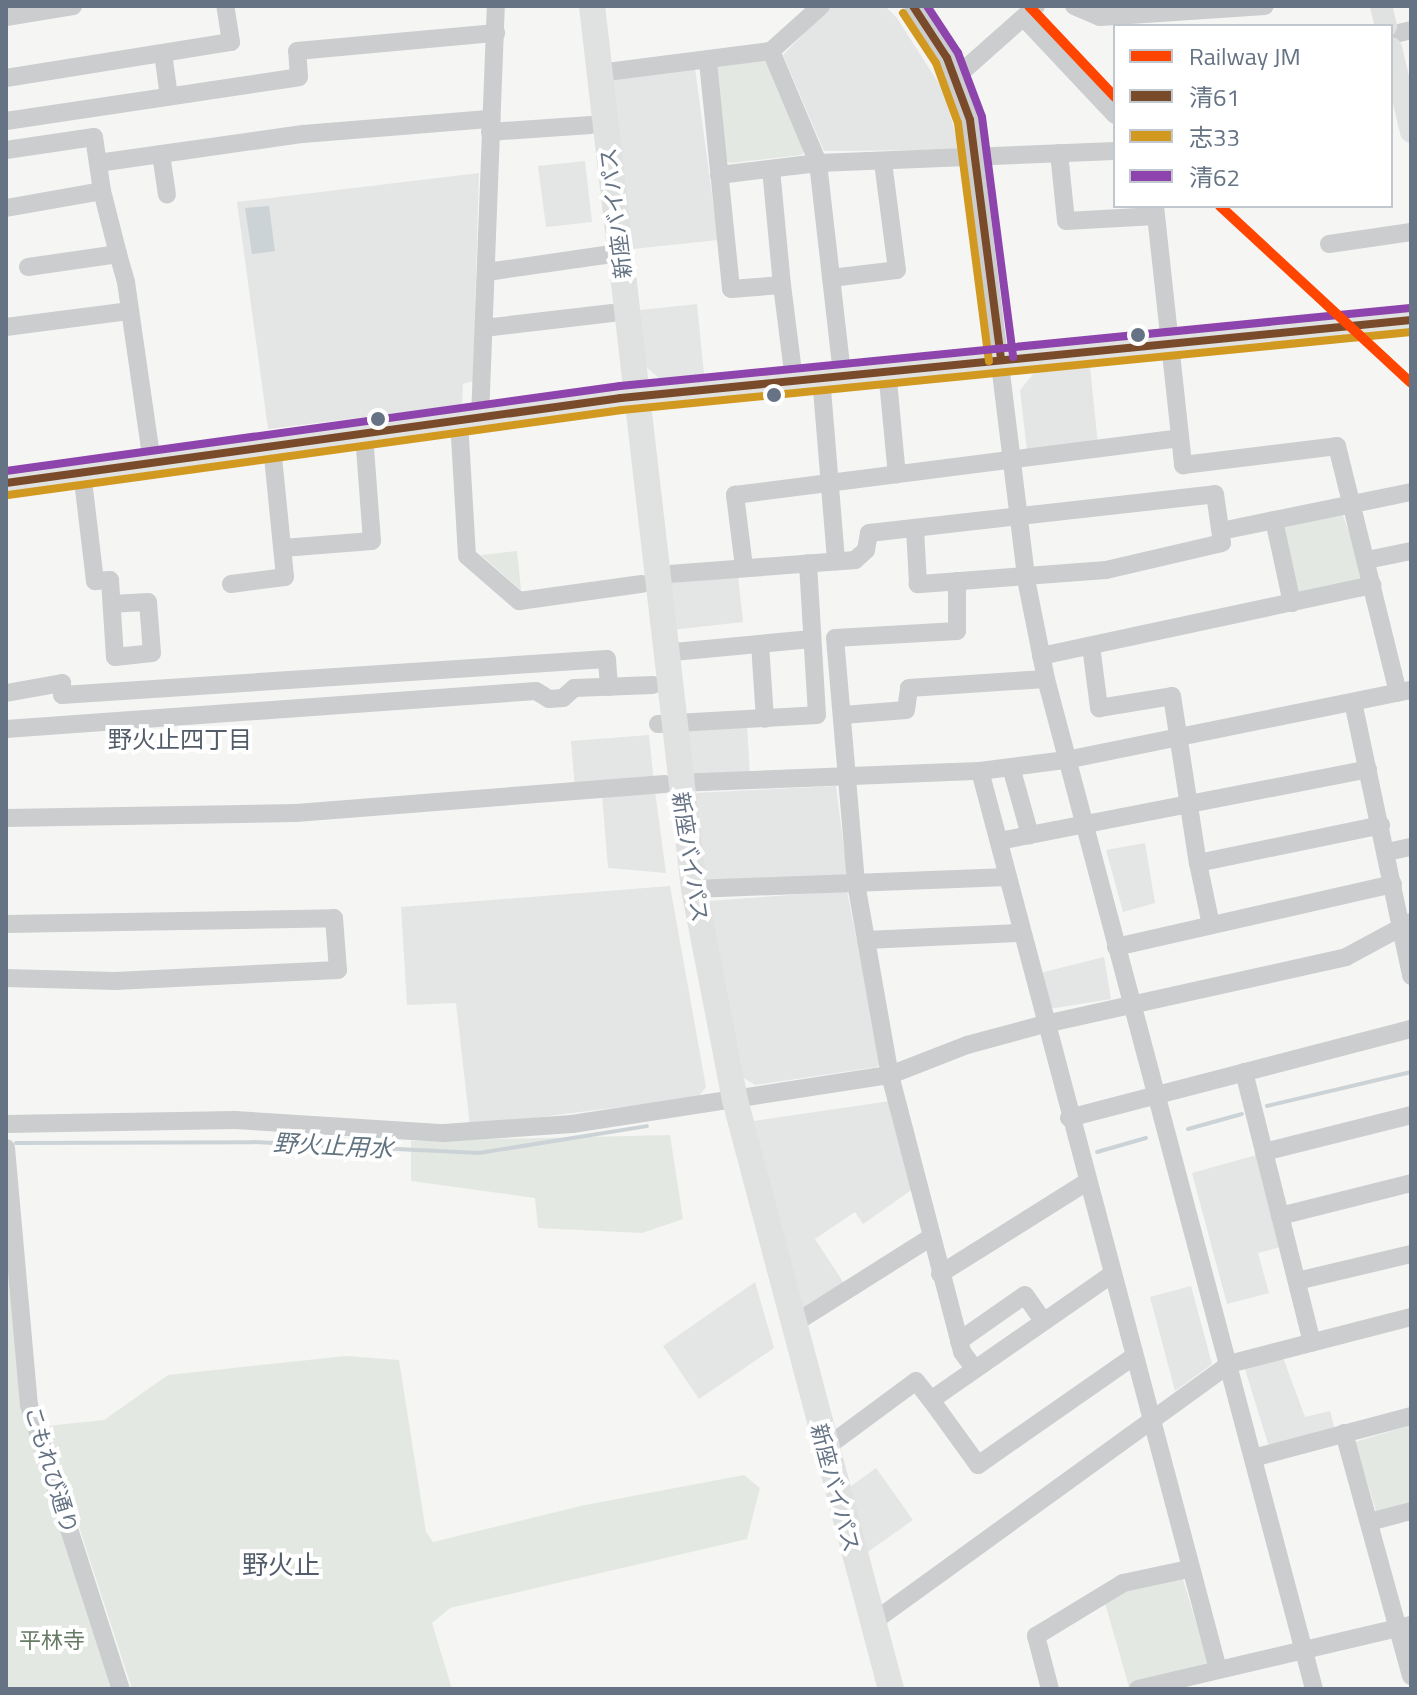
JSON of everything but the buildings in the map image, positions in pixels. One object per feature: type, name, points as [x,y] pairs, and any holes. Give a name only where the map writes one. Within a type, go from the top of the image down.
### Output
[{"type":"highway","name":"新座バイパス","points":[[578,6],[612,313],[630,397]]},
{"type":"highway","name":"新座バイパス","points":[[592,6],[649,580],[653,685],[665,724]]},
{"type":"highway","name":"新座バイパス","points":[[649,580],[663,653],[671,784],[729,1101],[877,1689]]},
{"type":"highway","name":"新座バイパス","points":[[671,784],[694,889],[729,1101],[891,1689]]},
{"type":"main road","points":[[1393,55],[1407,101],[1404,127]]},
{"type":"main road","points":[[6,483],[630,397],[1411,320]]},
{"type":"street","points":[[10,13],[73,6]]},
{"type":"street","points":[[6,78],[231,42],[225,6]]},
{"type":"street","points":[[496,6],[484,328],[469,419],[467,556],[519,601],[744,567],[855,560],[866,550],[869,533],[1215,494],[1222,543],[1106,570],[1026,579],[918,584],[915,529]]},
{"type":"street","points":[[599,73],[708,62],[771,51],[821,6]]},
{"type":"street","points":[[913,6],[956,77],[977,156],[1026,579],[1046,679],[1314,1689]]},
{"type":"street","points":[[1074,6],[1100,17],[1146,11],[1265,6]]},
{"type":"street","points":[[956,77],[1030,12],[1113,113]]},
{"type":"street","points":[[6,121],[299,77],[297,51],[496,33]]},
{"type":"street","points":[[771,51],[818,163],[831,278],[830,483],[836,561]]},
{"type":"street","points":[[163,53],[169,97]]},
{"type":"street","points":[[708,62],[731,289],[782,285]]},
{"type":"street","points":[[98,163],[303,134],[591,125]]},
{"type":"street","points":[[6,150],[94,137],[102,191],[130,311],[152,463]]},
{"type":"street","points":[[719,175],[818,163],[1113,151]]},
{"type":"street","points":[[6,818],[296,813],[671,784],[980,771],[1066,760],[1404,691],[1372,585],[1337,446],[1183,465],[1156,211],[1066,221],[1059,153]]},
{"type":"street","points":[[161,154],[167,195]]},
{"type":"street","points":[[831,278],[897,270],[883,162]]},
{"type":"street","points":[[771,169],[794,380]]},
{"type":"street","points":[[6,208],[102,191]]},
{"type":"street","points":[[1329,244],[1411,232]]},
{"type":"street","points":[[28,267],[118,254]]},
{"type":"street","points":[[487,272],[605,255]]},
{"type":"street","points":[[6,327],[130,311]]},
{"type":"street","points":[[484,328],[612,313]]},
{"type":"street","points":[[887,370],[897,475]]},
{"type":"street","points":[[283,548],[372,541],[364,435]]},
{"type":"street","points":[[744,567],[735,495],[1012,462],[1179,438]]},
{"type":"street","points":[[231,584],[285,577],[272,447]]},
{"type":"street","points":[[82,472],[95,581],[110,580],[112,604]]},
{"type":"street","points":[[1221,531],[1411,492]]},
{"type":"street","points":[[1274,520],[1292,603]]},
{"type":"street","points":[[1367,560],[1411,551]]},
{"type":"street","points":[[665,724],[817,715],[808,563]]},
{"type":"street","points":[[957,581],[957,631],[835,638],[856,883],[890,1075],[959,1341],[974,1368]]},
{"type":"street","points":[[1041,656],[1372,585]]},
{"type":"street","points":[[663,653],[811,639]]},
{"type":"street","points":[[760,644],[765,719]]},
{"type":"street","points":[[1091,646],[1099,708],[1172,696],[1198,863],[1211,925]]},
{"type":"street","points":[[6,693],[62,683],[62,695],[607,659],[609,687]]},
{"type":"street","points":[[843,715],[906,710],[909,688],[1046,679]]},
{"type":"street","points":[[257,684],[260,714]]},
{"type":"street","points":[[6,729],[260,714],[536,691],[549,699],[563,698],[574,688],[653,685]]},
{"type":"street","points":[[1353,702],[1393,884],[1406,924],[1411,976]]},
{"type":"street","points":[[1011,767],[1030,835]]},
{"type":"street","points":[[999,841],[1084,827],[1368,769]]},
{"type":"street","points":[[980,771],[1085,1183],[1218,1669]]},
{"type":"street","points":[[1198,863],[1381,825]]},
{"type":"street","points":[[1387,852],[1411,847]]},
{"type":"street","points":[[694,889],[1008,877]]},
{"type":"street","points":[[1116,947],[1393,884]]},
{"type":"street","points":[[6,924],[334,918],[338,970],[115,981],[6,978]]},
{"type":"street","points":[[6,1124],[235,1120],[487,1132],[729,1101],[890,1075],[1045,1024],[1346,957],[1406,924]]},
{"type":"street","points":[[866,940],[1022,933]]},
{"type":"street","points":[[1069,1118],[1411,1029]]},
{"type":"street","points":[[1244,1072],[1312,1343]]},
{"type":"street","points":[[1264,1152],[1411,1115]]},
{"type":"street","name":"こもれび通り","points":[[6,1148],[29,1405],[121,1689]]},
{"type":"street","points":[[940,1274],[1085,1183]]},
{"type":"street","points":[[1280,1216],[1411,1183]]},
{"type":"street","points":[[792,1325],[931,1237]]},
{"type":"street","points":[[1297,1281],[1411,1254]]},
{"type":"street","points":[[931,1400],[1111,1275]]},
{"type":"street","points":[[959,1341],[1025,1295],[1043,1321]]},
{"type":"street","points":[[873,1622],[1229,1364],[1411,1317]]},
{"type":"street","points":[[824,1449],[916,1381],[978,1465],[1134,1356]]},
{"type":"street","points":[[1253,1458],[1411,1416]]},
{"type":"street","points":[[1344,1433],[1369,1522],[1404,1627],[1411,1676]]},
{"type":"street","points":[[1369,1522],[1411,1511]]},
{"type":"street","points":[[1050,1689],[1036,1636],[1123,1583],[1189,1569]]},
{"type":"street","points":[[1138,1689],[1218,1669],[1305,1654],[1404,1627]]},
{"type":"shaded area","points":[[831,6],[885,6],[897,18],[943,90],[959,146],[956,150],[824,151],[783,55]]},
{"type":"shaded area","points":[[695,68],[718,240],[633,249],[611,83],[615,78]]},
{"type":"shaded area","points":[[585,161],[592,222],[546,227],[538,166]]},
{"type":"shaded area","points":[[479,173],[473,381],[463,384],[462,405],[268,429],[237,202]]},
{"type":"shaded area","points":[[269,206],[275,251],[252,254],[245,208]]},
{"type":"shaded area","points":[[697,304],[704,374],[660,379],[646,367],[640,310]]},
{"type":"shaded area","points":[[1090,367],[1098,445],[1027,451],[1020,390],[1034,373]]},
{"type":"shaded area","points":[[738,576],[743,622],[671,630],[670,583]]},
{"type":"shaded area","points":[[747,725],[750,775],[692,779],[688,730]]},
{"type":"shaded area","points":[[649,735],[654,783],[575,789],[571,741]]},
{"type":"shaded area","points":[[836,786],[847,872],[843,876],[707,882],[702,878],[694,793]]},
{"type":"shaded area","points":[[655,791],[666,873],[608,868],[602,794]]},
{"type":"shaded area","points":[[1145,843],[1155,903],[1123,912],[1106,850]]},
{"type":"shaded area","points":[[670,886],[706,1087],[698,1097],[470,1126],[456,1003],[407,1005],[401,907]]},
{"type":"shaded area","points":[[847,891],[881,1062],[877,1067],[755,1085],[744,1078],[707,901]]},
{"type":"shaded area","points":[[1104,957],[1111,999],[1049,1009],[1040,973]]},
{"type":"shaded area","points":[[890,1101],[913,1189],[863,1224],[855,1212],[815,1239],[845,1285],[808,1309],[797,1305],[754,1121]]},
{"type":"shaded area","points":[[1260,1154],[1284,1246],[1258,1253],[1269,1293],[1227,1304],[1192,1173]]},
{"type":"shaded area","points":[[755,1282],[774,1348],[699,1399],[663,1346]]},
{"type":"shaded area","points":[[1191,1286],[1212,1364],[1175,1391],[1150,1297]]},
{"type":"shaded area","points":[[1282,1355],[1305,1417],[1330,1411],[1335,1430],[1269,1447],[1244,1366]]},
{"type":"shaded area","points":[[876,1468],[913,1520],[865,1554],[847,1489]]},
{"type":"green space","points":[[766,57],[805,150],[802,155],[730,163],[723,158],[717,65]]},
{"type":"green space","points":[[1343,515],[1365,578],[1298,598],[1285,527]]},
{"type":"green space","points":[[517,551],[521,590],[481,555]]},
{"type":"green space","points":[[670,1135],[683,1219],[642,1233],[538,1228],[535,1198],[411,1181],[411,1141]]},
{"type":"green space","name":"平林寺","points":[[6,1243],[28,1420],[118,1689],[6,1689]]},
{"type":"green space","points":[[346,1356],[399,1360],[426,1532],[433,1542],[585,1505],[744,1475],[760,1488],[747,1539],[450,1608],[432,1623],[452,1689],[132,1689],[46,1426],[104,1420],[168,1375]]},
{"type":"green space","points":[[1411,1425],[1411,1502],[1376,1511],[1355,1442]]},
{"type":"green space","points":[[1182,1576],[1208,1663],[1205,1669],[1129,1687],[1105,1603],[1127,1588]]},
{"type":"waterway","points":[[1267,1106],[1411,1072]]},
{"type":"waterway","points":[[1188,1129],[1242,1114]]},
{"type":"waterway","name":"野火止用水","points":[[16,1143],[254,1142],[479,1153],[647,1126]]},
{"type":"waterway","points":[[1097,1152],[1146,1138]]},
{"type":"rail line","name":"JM","points":[[1029,6],[1113,95]]},
{"type":"rail line","name":"JM","points":[[1222,208],[1411,383]]},
{"type":"transit line","name":"清61","points":[[913,6],[947,58],[970,120],[1001,359]]},
{"type":"transit line","name":"清62","points":[[927,6],[958,53],[982,117],[1013,357]]},
{"type":"transit line","name":"志33","points":[[903,13],[936,63],[958,123],[989,361]]},
{"type":"transit line","name":"清62","points":[[6,471],[620,386],[1410,308]]},
{"type":"transit line","name":"清61","points":[[6,483],[621,398],[1411,320]]},
{"type":"transit line","name":"志33","points":[[8,495],[622,410],[1411,332]]},
{"type":"district","name":"野火止四丁目","points":[[180,740]]},
{"type":"district","name":"野火止","points":[[281,1565]]}]
